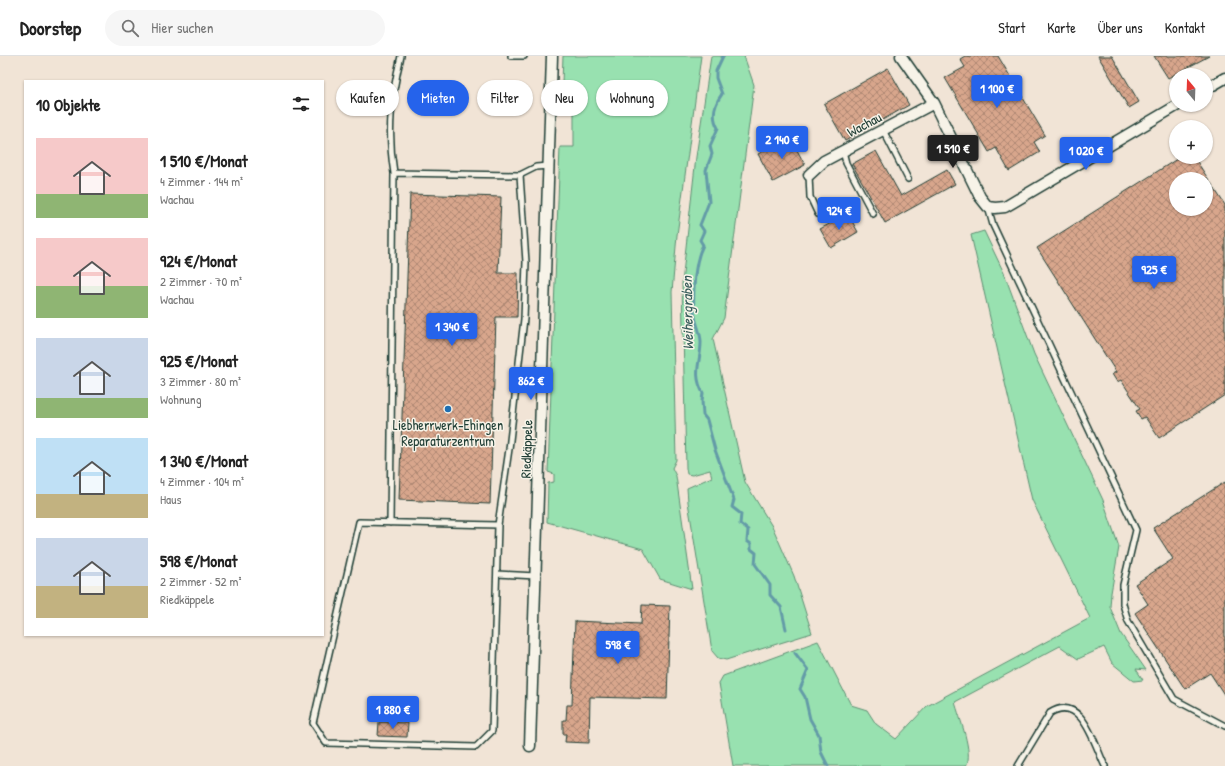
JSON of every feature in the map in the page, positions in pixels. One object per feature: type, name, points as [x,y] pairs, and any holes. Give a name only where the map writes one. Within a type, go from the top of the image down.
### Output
[{"type":"street","name":"Riedkäppele","points":[[530,746],[552,56]]},
{"type":"street","points":[[901,56],[934,103],[973,183],[988,207],[995,208],[1005,206],[1169,110]]},
{"type":"street","points":[[1213,85],[1225,78]]},
{"type":"street","name":"Wachau","points":[[809,175],[824,161],[934,103]]},
{"type":"lane","points":[[390,523],[394,173],[390,150],[392,97],[401,56]]},
{"type":"lane","points":[[511,56],[524,56]]},
{"type":"lane","points":[[883,130],[908,178]]},
{"type":"lane","points":[[843,151],[846,163],[873,214]]},
{"type":"lane","points":[[394,173],[520,175],[536,167],[549,166]]},
{"type":"lane","points":[[498,525],[359,522],[313,723],[326,743],[476,747],[492,731],[498,525],[509,449],[524,319],[526,262],[520,175]]},
{"type":"lane","points":[[809,175],[810,197],[818,214]]},
{"type":"lane","points":[[988,207],[993,225],[1136,530],[1123,585],[1123,604],[1128,621],[1174,699],[1225,726]]},
{"type":"lane","points":[[497,574],[536,576]]},
{"type":"lane","points":[[1018,766],[1050,713],[1058,708],[1069,708],[1080,714],[1105,766]]},
{"type":"green space","points":[[563,56],[701,56],[677,235],[672,292],[676,460],[672,468],[676,476],[692,589],[660,579],[643,549],[547,522],[548,483],[554,482],[554,474],[548,472],[560,147],[574,147],[574,116],[588,116],[588,80],[562,80]]},
{"type":"green space","points":[[711,56],[744,56],[754,85],[724,318],[713,339],[745,482],[773,528],[794,576],[812,633],[726,660],[718,658],[712,651],[688,502],[687,488],[712,477],[710,470],[692,475],[687,474],[686,468],[682,283],[696,157]]},
{"type":"green space","points":[[984,231],[1004,273],[1034,354],[1103,500],[1119,547],[1110,607],[1121,634],[1146,670],[1136,669],[1143,680],[1134,681],[1112,663],[1104,647],[1078,659],[1060,646],[955,702],[967,744],[968,760],[966,766],[733,766],[719,683],[723,676],[818,641],[851,705],[867,710],[876,724],[896,739],[927,706],[1090,618],[1032,500],[971,235]]},
{"type":"building","points":[[965,56],[998,56],[1045,135],[1034,142],[1040,152],[1009,171],[996,148],[989,152],[945,78],[965,67],[960,59]]},
{"type":"building","points":[[1098,56],[1112,56],[1139,102],[1129,108]]},
{"type":"building","points":[[1154,56],[1209,56],[1187,68],[1169,68],[1168,78]]},
{"type":"building","points":[[888,68],[909,105],[845,141],[824,104]]},
{"type":"building","points":[[790,137],[805,165],[773,182],[758,154]]},
{"type":"building","points":[[876,151],[901,196],[947,170],[955,184],[885,223],[852,164]]},
{"type":"building","points":[[1169,164],[1199,164],[1204,172],[1169,172],[1169,216],[1213,216],[1213,186],[1225,205],[1225,395],[1159,438],[1145,417],[1141,419],[1136,411],[1140,409],[1121,380],[1117,382],[1112,374],[1116,372],[1037,248]]},
{"type":"building","name":"Liebherrwerk-Ehingen Reparaturzentrum","points":[[410,194],[501,197],[498,273],[518,273],[517,317],[496,317],[490,504],[399,500]]},
{"type":"building","points":[[848,214],[858,232],[831,248],[820,229]]},
{"type":"building","points":[[1225,482],[1225,696],[1210,673],[1185,689],[1135,613],[1148,604],[1135,584],[1173,559],[1153,528]]},
{"type":"building","points":[[642,605],[670,606],[667,699],[590,697],[589,743],[565,742],[566,734],[563,734],[563,720],[566,720],[567,705],[572,705],[575,621],[641,624]]},
{"type":"building","points":[[379,722],[408,723],[407,737],[378,736]]},
{"type":"waterway","name":"Weihergraben","points":[[723,56],[716,71],[716,78],[722,94],[715,106],[714,111],[718,128],[710,146],[712,154],[706,170],[709,202],[700,225],[704,231],[700,240],[703,245],[696,269],[694,287],[694,312],[701,342],[698,379],[703,393],[703,415],[707,420],[715,450],[734,500],[732,507],[741,514],[740,524],[748,530],[747,541],[751,544],[751,549],[756,553],[755,564],[770,585],[770,595],[781,607],[786,629]]},
{"type":"waterway","name":"Weihergraben","points":[[795,653],[808,670],[800,689],[805,697],[810,719],[819,735],[821,752],[828,766]]},
{"type":"place","name":"Liebherrwerk-Ehingen Reparaturzentrum","points":[[448,409]]}]
